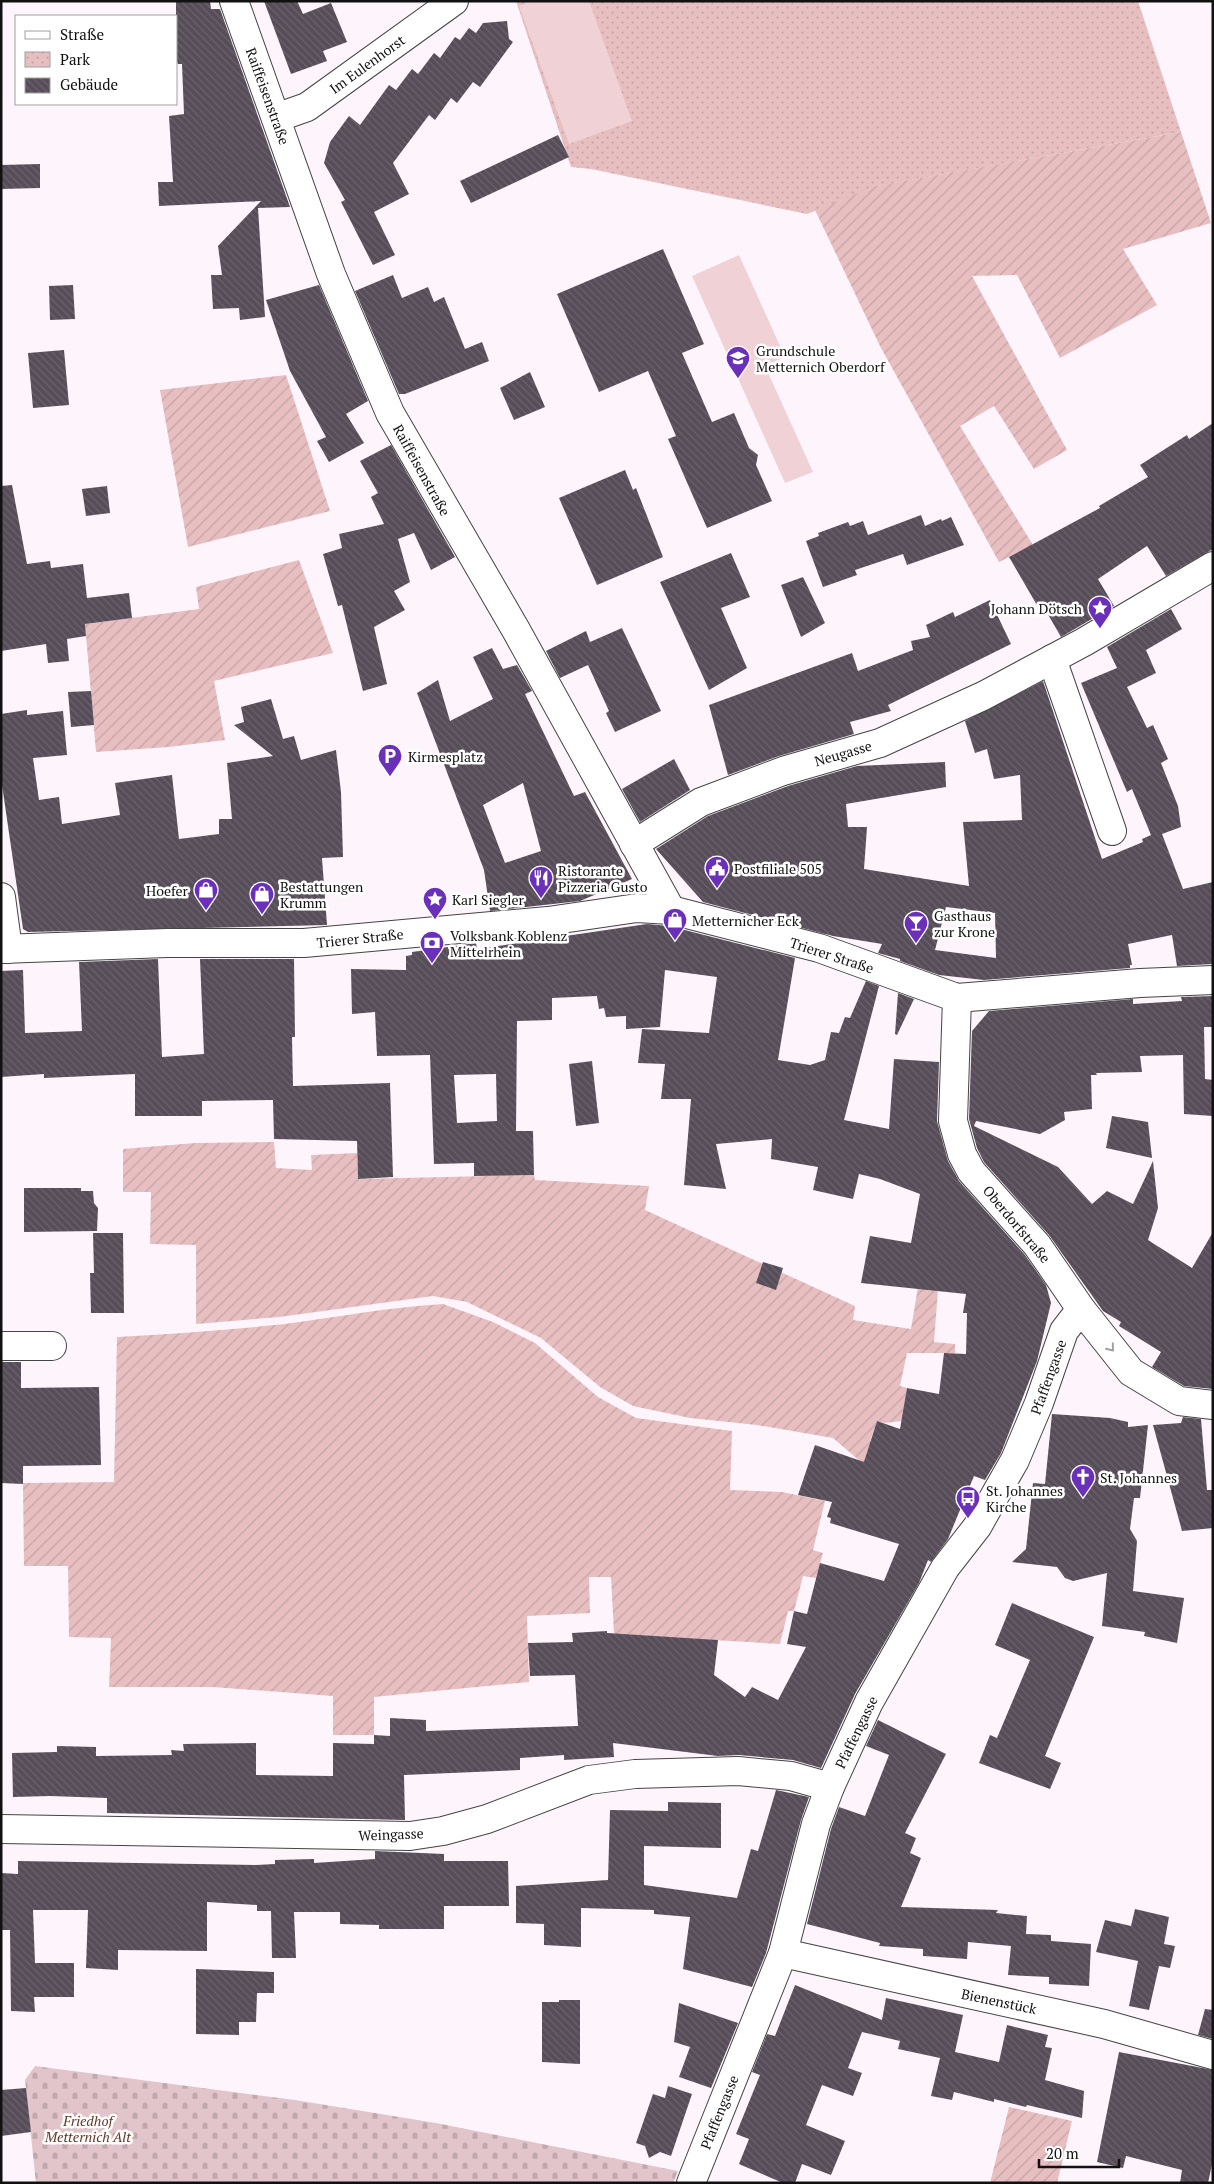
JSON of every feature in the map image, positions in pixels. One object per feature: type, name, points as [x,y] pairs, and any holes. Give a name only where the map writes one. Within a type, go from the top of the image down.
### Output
[{"type":"street","name":"Raiffeisenstraße","points":[[234,1],[331,274],[390,413],[516,630],[671,910]]},
{"type":"street","name":"Im Eulenhorst","points":[[276,118],[307,107],[454,1]]},
{"type":"street","name":"Neugasse","points":[[634,844],[701,802],[782,771],[880,743],[983,696],[1052,659],[1213,566]]},
{"type":"street","points":[[1052,659],[1112,830]]},
{"type":"street","points":[[1,897],[4,949]]},
{"type":"street","name":"Trierer Straße","points":[[4,949],[167,943],[304,943],[548,921],[637,908],[671,910],[819,948],[957,998],[1140,983],[1213,980]]},
{"type":"street","name":"Oberdorfstraße","points":[[957,998],[952,1121],[962,1154],[971,1171],[1037,1245],[1081,1310],[1131,1372],[1179,1401],[1213,1405]]},
{"type":"street","name":"Pfaffengasse","points":[[691,2183],[783,1952],[816,1824],[830,1787],[874,1693],[945,1568],[980,1522],[1014,1460],[1039,1404],[1064,1331],[1081,1310]]},
{"type":"street","points":[[1,1346],[52,1346]]},
{"type":"street","name":"Weingasse","points":[[1,1828],[410,1836],[444,1831],[487,1819],[589,1780],[635,1774],[738,1771],[791,1776],[830,1787]]},
{"type":"street","name":"Bienenstück","points":[[783,1952],[1104,2024],[1213,2055]]},
{"type":"green space","points":[[516,1],[1138,1],[1181,132],[877,186],[807,214],[591,169],[571,167]]},
{"type":"green space","points":[[1181,132],[1211,223],[1123,249],[1157,305],[1060,358],[1017,275],[972,276],[1067,450],[1034,469],[994,406],[960,426],[1033,545],[999,562],[880,346],[815,210],[876,186]]},
{"type":"green space","points":[[286,375],[330,511],[188,547],[160,390]]},
{"type":"green space","points":[[299,560],[333,653],[214,681],[225,740],[169,747],[96,752],[85,624],[199,609],[196,587]]},
{"type":"green space","points":[[274,1142],[276,1168],[312,1170],[311,1155],[357,1153],[358,1179],[534,1175],[535,1180],[649,1186],[645,1210],[855,1306],[853,1320],[911,1329],[918,1287],[938,1290],[934,1342],[955,1344],[955,1353],[907,1353],[900,1386],[907,1388],[902,1421],[884,1423],[877,1421],[870,1441],[877,1444],[868,1468],[833,1438],[757,1425],[690,1418],[633,1406],[600,1387],[541,1338],[467,1302],[433,1296],[279,1317],[196,1324],[196,1245],[150,1244],[151,1192],[123,1192],[123,1149],[195,1143]]},
{"type":"green space","points":[[443,1304],[493,1322],[535,1343],[598,1397],[636,1418],[732,1431],[730,1490],[782,1492],[825,1501],[813,1550],[823,1553],[816,1578],[803,1576],[794,1611],[788,1611],[780,1644],[614,1634],[611,1577],[589,1577],[590,1613],[527,1616],[529,1682],[374,1697],[374,1735],[333,1735],[333,1696],[213,1687],[109,1687],[111,1638],[69,1637],[68,1566],[24,1566],[23,1483],[114,1482],[117,1337],[285,1324],[423,1305]]},
{"type":"green space","name":"Friedhof Metternich Alt","points":[[35,2066],[295,2100],[436,2123],[678,2171],[673,2183],[36,2183],[25,2080]]},
{"type":"green space","points":[[1009,2107],[1072,2121],[1057,2183],[990,2183]]},
{"type":"shaded area","points":[[532,1],[589,1],[632,121],[569,144],[519,6]]},
{"type":"shaded area","points":[[739,255],[785,357],[765,366],[813,472],[785,483],[692,276]]},
{"type":"building","points":[[176,1],[210,1],[211,9],[220,9],[290,207],[258,208],[265,317],[240,320],[239,308],[213,309],[211,275],[222,275],[218,246],[261,201],[159,206],[158,182],[173,182],[169,116],[184,114],[182,64],[178,64],[178,15],[176,15]]},
{"type":"building","points":[[264,1],[297,1],[303,14],[331,3],[347,42],[323,51],[327,61],[291,74]]},
{"type":"building","points":[[507,21],[509,39],[513,42],[480,87],[473,82],[457,103],[451,98],[435,120],[429,115],[393,163],[409,194],[374,212],[395,255],[373,265],[341,202],[345,200],[324,163],[330,142],[349,116],[360,125],[389,85],[396,90],[412,69],[418,74],[434,53],[440,58],[455,37],[460,40],[469,28],[476,33],[483,23]]},
{"type":"building","points":[[558,135],[569,157],[471,203],[460,181]]},
{"type":"building","points":[[40,164],[40,188],[1,189],[1,165]]},
{"type":"building","points":[[663,249],[704,344],[682,353],[712,422],[734,413],[749,448],[758,455],[756,465],[772,501],[707,528],[668,439],[676,436],[648,371],[599,392],[557,294]]},
{"type":"building","points":[[393,275],[402,298],[428,287],[434,302],[444,297],[465,349],[482,342],[489,361],[405,394],[399,394],[355,291]]},
{"type":"building","points":[[73,285],[75,319],[50,320],[49,286]]},
{"type":"building","points":[[319,285],[368,401],[346,414],[364,443],[329,462],[317,441],[326,437],[290,371],[266,300]]},
{"type":"building","points":[[64,350],[69,405],[33,408],[28,353]]},
{"type":"building","points":[[530,372],[545,407],[514,420],[500,388]]},
{"type":"building","points":[[1213,423],[1213,549],[1166,576],[1147,546],[1098,579],[1114,606],[1061,637],[1042,604],[1038,607],[1009,557],[1100,508],[1099,506],[1148,477],[1140,465],[1187,435],[1189,439]]},
{"type":"building","points":[[391,445],[455,557],[431,570],[414,533],[398,539],[410,582],[394,591],[405,610],[374,627],[387,684],[363,691],[342,605],[338,606],[323,554],[342,548],[339,534],[384,524],[371,497],[378,493],[360,461]]},
{"type":"building","points":[[625,470],[633,490],[636,488],[663,557],[597,585],[559,498]]},
{"type":"building","points":[[12,485],[27,564],[50,561],[51,568],[83,564],[87,598],[129,593],[132,618],[85,624],[86,636],[67,639],[69,661],[48,663],[46,644],[1,651],[1,486]]},
{"type":"building","points":[[107,486],[110,513],[86,516],[82,489]]},
{"type":"building","points":[[921,515],[925,526],[951,517],[964,545],[907,565],[903,554],[855,570],[857,575],[823,587],[806,541],[819,536],[818,533],[848,522],[850,526],[863,521],[868,535]]},
{"type":"building","points":[[731,553],[750,597],[721,608],[747,668],[709,690],[660,582]]},
{"type":"building","points":[[803,577],[825,623],[801,637],[781,585]]},
{"type":"building","points":[[990,600],[1011,644],[888,705],[891,711],[850,722],[854,734],[779,756],[728,775],[709,705],[852,653],[858,671],[913,650],[911,641],[930,637],[926,625],[953,612],[955,617]]},
{"type":"building","points":[[1171,609],[1182,629],[1146,650],[1156,673],[1127,687],[1147,728],[1153,725],[1168,759],[1161,763],[1178,806],[1181,827],[1162,834],[1183,889],[1213,882],[1213,964],[1177,966],[1172,935],[1128,944],[1132,965],[1130,965],[1130,968],[984,980],[939,975],[900,961],[900,959],[878,953],[882,944],[833,936],[703,902],[656,849],[708,816],[788,786],[857,766],[945,762],[946,787],[846,804],[848,827],[867,827],[864,869],[969,886],[963,822],[1022,820],[1020,775],[994,779],[987,749],[975,753],[965,721],[1043,681],[1102,859],[1143,842],[1142,839],[1151,835],[1132,789],[1127,792],[1081,683],[1117,668],[1107,647]],"holes":[[[946,907],[995,913],[996,958],[935,950]]]},
{"type":"building","points":[[622,628],[661,711],[615,732],[606,713],[609,711],[588,665],[560,678],[546,651],[586,631],[590,642]]},
{"type":"building","points":[[492,648],[503,669],[517,665],[532,691],[525,694],[574,796],[585,792],[632,879],[580,901],[490,911],[484,870],[417,693],[438,680],[450,721],[493,699],[473,657]],"holes":[[[523,783],[541,851],[505,863],[483,805]]]},
{"type":"building","points":[[91,691],[94,725],[71,727],[68,692]]},
{"type":"building","points":[[271,699],[283,739],[294,736],[301,760],[336,750],[341,792],[343,857],[322,858],[327,925],[28,932],[23,929],[1,778],[1,714],[27,710],[27,715],[63,711],[67,755],[33,758],[39,800],[59,797],[62,824],[120,815],[115,783],[172,775],[179,839],[219,834],[219,819],[232,819],[227,763],[273,756],[234,725],[244,722],[241,707]]},
{"type":"building","points":[[674,759],[690,790],[640,822],[622,789]]},
{"type":"building","points":[[647,924],[669,926],[795,958],[778,1060],[810,1065],[825,1060],[831,1032],[839,1033],[845,1017],[850,1018],[866,981],[879,986],[844,1120],[889,1129],[894,1059],[939,1062],[937,1121],[948,1161],[959,1181],[1025,1255],[1046,1285],[1051,1303],[1037,1361],[1001,1453],[985,1480],[974,1476],[948,1539],[931,1562],[928,1560],[919,1583],[855,1694],[821,1768],[793,1760],[739,1755],[718,1756],[613,1743],[614,1757],[564,1760],[564,1755],[520,1758],[520,1770],[404,1775],[405,1820],[107,1813],[107,1798],[13,1797],[12,1753],[57,1752],[57,1746],[96,1747],[96,1756],[172,1755],[171,1750],[184,1751],[183,1744],[256,1743],[256,1775],[333,1776],[333,1743],[374,1744],[374,1735],[390,1736],[390,1718],[426,1720],[426,1731],[578,1726],[575,1675],[530,1676],[528,1643],[573,1642],[572,1633],[607,1631],[607,1633],[718,1640],[714,1675],[745,1697],[752,1687],[778,1700],[806,1647],[787,1644],[794,1611],[807,1614],[820,1563],[884,1581],[899,1544],[830,1523],[831,1518],[827,1517],[832,1502],[798,1495],[815,1445],[864,1462],[877,1421],[900,1429],[907,1388],[939,1394],[944,1353],[966,1354],[967,1313],[963,1313],[966,1294],[861,1283],[870,1236],[911,1243],[920,1194],[880,1179],[859,1174],[853,1199],[813,1190],[818,1167],[771,1159],[772,1139],[716,1144],[726,1189],[684,1185],[691,1099],[661,1099],[665,1064],[638,1063],[642,1029],[709,1033],[717,977],[665,970],[660,1027],[626,1029],[626,1016],[606,1017],[604,1008],[599,1009],[597,996],[552,998],[552,1020],[517,1021],[516,1131],[533,1131],[534,1175],[474,1176],[474,1163],[434,1164],[430,1055],[377,1056],[375,1012],[352,1014],[351,969],[406,970],[406,956],[412,955],[412,952],[476,943],[477,949]],"holes":[[[496,1074],[497,1121],[457,1123],[454,1075]]]},
{"type":"building","points":[[158,959],[162,1057],[204,1054],[200,959],[294,959],[295,1037],[292,1037],[293,1086],[390,1083],[393,1177],[358,1179],[357,1141],[274,1139],[273,1100],[202,1101],[202,1116],[135,1116],[135,1074],[44,1078],[44,1074],[1,1077],[1,971],[23,970],[25,1033],[82,1031],[79,962]]},
{"type":"building","points":[[898,993],[914,999],[897,1035],[895,1034]]},
{"type":"building","points":[[1213,996],[1213,1027],[1204,1027],[1205,1079],[1213,1080],[1213,1116],[1184,1114],[1183,1055],[1140,1056],[1142,1072],[1096,1073],[1097,1075],[1091,1075],[1092,1109],[1064,1112],[1065,1120],[1040,1134],[976,1121],[974,1126],[1058,1167],[1092,1204],[1107,1191],[1133,1204],[1153,1161],[1158,1208],[1148,1240],[1192,1268],[1213,1232],[1213,1389],[1184,1386],[1152,1367],[1161,1352],[1119,1326],[1121,1322],[1103,1311],[1049,1235],[984,1162],[977,1148],[969,1119],[972,1031],[989,1011],[1133,999],[1133,1004],[1182,1001],[1181,997]]},
{"type":"building","points":[[592,1061],[599,1123],[576,1126],[569,1064]]},
{"type":"building","points":[[1112,1116],[1148,1122],[1152,1158],[1106,1148]]},
{"type":"building","points":[[24,1188],[81,1188],[81,1191],[93,1191],[94,1203],[98,1208],[97,1231],[24,1232]]},
{"type":"building","points":[[93,1233],[123,1233],[124,1313],[91,1313],[90,1273],[94,1273]]},
{"type":"building","points":[[763,1262],[783,1268],[776,1290],[756,1283]]},
{"type":"building","points":[[1,1362],[21,1362],[21,1388],[99,1387],[101,1465],[23,1466],[23,1484],[1,1483]]},
{"type":"building","name":"St. Johannes","points":[[1052,1414],[1110,1418],[1128,1422],[1128,1427],[1148,1425],[1140,1498],[1134,1498],[1130,1529],[1137,1541],[1133,1591],[1184,1598],[1177,1643],[1144,1636],[1145,1632],[1102,1626],[1107,1573],[1073,1581],[1065,1578],[1057,1567],[1012,1562],[1026,1549],[1033,1483],[1045,1484]]},
{"type":"building","points":[[1183,1417],[1201,1419],[1207,1490],[1213,1490],[1213,1528],[1182,1531],[1153,1425],[1181,1423]]},
{"type":"building","points":[[1012,1603],[1094,1637],[1045,1756],[1061,1763],[1050,1789],[979,1763],[990,1735],[997,1738],[1030,1660],[995,1645]]},
{"type":"building","points":[[878,1720],[946,1754],[905,1833],[916,1838],[910,1853],[921,1858],[901,1907],[998,1910],[996,1913],[1027,1916],[1026,1934],[1051,1935],[1051,1941],[1091,1944],[1089,1986],[1049,1984],[1049,1977],[1008,1975],[1011,1946],[968,1942],[967,1959],[923,1956],[923,1949],[879,1946],[880,1943],[807,1924],[831,1829],[839,1807],[865,1816],[889,1755],[866,1746]]},
{"type":"building","points":[[776,1790],[809,1797],[801,1820],[766,1953],[752,1987],[683,1969],[690,1917],[654,1914],[654,1910],[581,1908],[581,1947],[544,1945],[544,1924],[516,1923],[516,1886],[608,1880],[610,1810],[668,1811],[668,1802],[721,1803],[721,1848],[644,1846],[644,1885],[737,1898],[751,1849],[758,1851]]},
{"type":"building","points":[[375,1851],[444,1854],[444,1861],[508,1861],[509,1906],[444,1906],[444,1929],[379,1929],[379,1925],[340,1924],[340,1912],[294,1912],[296,1958],[272,1958],[271,1911],[257,1911],[257,1905],[207,1902],[207,1951],[118,1950],[118,1970],[86,1968],[88,1910],[33,1910],[35,1963],[74,1963],[74,1997],[34,1997],[35,2012],[11,2011],[10,1930],[1,1930],[1,1873],[18,1874],[18,1861],[256,1865],[275,1864],[275,1860],[314,1859],[314,1863],[375,1859]]},
{"type":"building","points":[[1135,1909],[1169,1917],[1164,1944],[1175,1946],[1170,1968],[1159,1966],[1149,2010],[1129,2006],[1138,1961],[1096,1952],[1105,1920],[1131,1926]]},
{"type":"building","points":[[196,1969],[274,1972],[274,1993],[257,1993],[256,2022],[239,2022],[239,2035],[196,2034]]},
{"type":"building","points":[[795,1985],[882,2020],[886,1998],[963,2015],[955,2052],[999,2062],[1007,2025],[1048,2035],[1045,2047],[1052,2048],[1045,2080],[1084,2091],[1082,2118],[994,2099],[994,2102],[954,2092],[952,2100],[931,2096],[940,2058],[898,2049],[900,2041],[862,2032],[848,2068],[862,2073],[853,2096],[822,2085],[806,2125],[845,2141],[831,2175],[802,2164],[795,2183],[783,2183],[739,2164],[749,2139],[736,2134],[760,2075],[752,2072],[767,2034],[775,2036]]},
{"type":"building","points":[[559,2000],[580,2000],[580,2064],[542,2062],[542,2002],[559,2002]]},
{"type":"building","points":[[679,2003],[738,2023],[711,2088],[679,2077],[690,2047],[674,2042]]},
{"type":"building","points":[[1205,2009],[1213,2010],[1213,2039],[1198,2035]]},
{"type":"building","points":[[1119,2052],[1213,2070],[1213,2160],[1208,2183],[1180,2183],[1182,2170],[1126,2156],[1123,2168],[1097,2162]]},
{"type":"building","points":[[668,2086],[692,2094],[671,2156],[660,2152],[649,2158],[645,2146],[636,2143],[653,2094],[665,2098]]},
{"type":"building","points":[[26,2088],[31,2132],[1,2136],[1,2090]]},
{"type":"place","name":"Grundschule Metternich Oberdorf","points":[[738,379]]},
{"type":"place","name":"Johann Dötsch","points":[[1100,629]]},
{"type":"place","name":"Kirmesplatz","points":[[390,777]]},
{"type":"place","name":"Postfiliale 505","points":[[717,889]]},
{"type":"place","name":"Ristorante Pizzeria Gusto","points":[[541,899]]},
{"type":"place","name":"Hoefer","points":[[206,911]]},
{"type":"place","name":"Bestattungen Krumm","points":[[262,915]]},
{"type":"place","name":"Karl Siegler","points":[[435,920]]},
{"type":"place","name":"Metternicher Eck","points":[[675,941]]},
{"type":"place","name":"Gasthaus zur Krone","points":[[916,944]]},
{"type":"place","name":"Volksbank Koblenz Mittelrhein","points":[[432,964]]},
{"type":"place","name":"St. Johannes","points":[[1083,1498]]},
{"type":"place","name":"St. Johannes Kirche","points":[[968,1519]]}]
